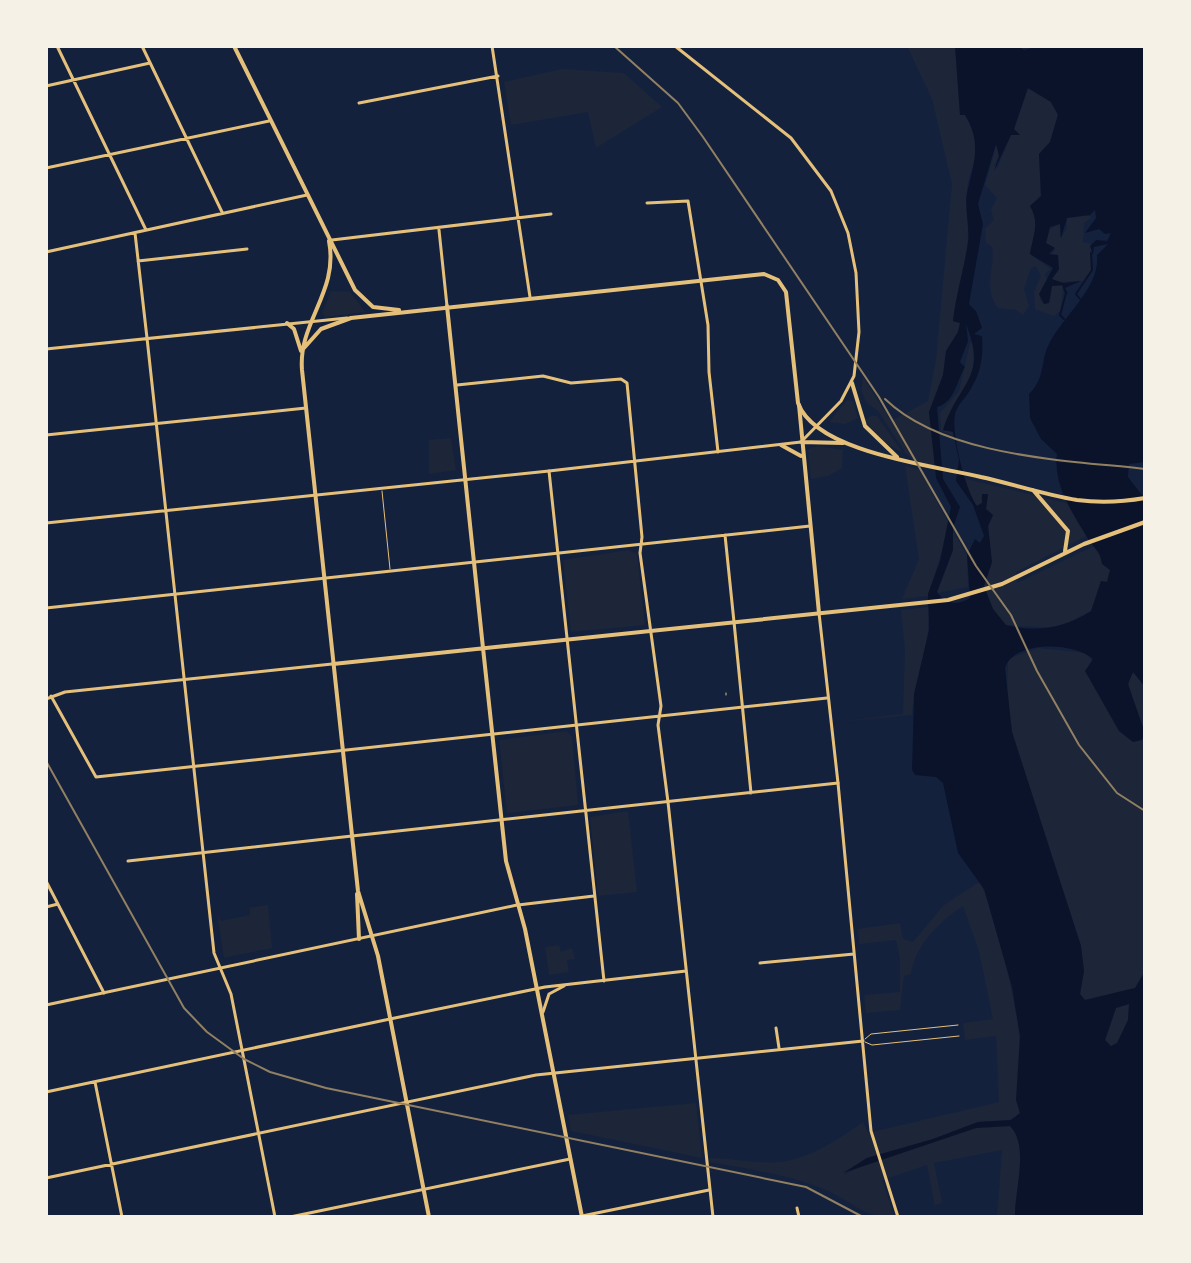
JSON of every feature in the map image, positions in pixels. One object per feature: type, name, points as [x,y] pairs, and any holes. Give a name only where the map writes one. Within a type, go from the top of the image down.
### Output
[{"type":"main road","points":[[234,46],[329,241],[365,302],[379,309],[413,309]]},
{"type":"main road","points":[[301,354],[331,276],[329,241]]},
{"type":"main road","points":[[301,354],[319,331],[351,318],[764,274],[781,283],[789,302],[819,613]]},
{"type":"main road","points":[[447,306],[506,861],[536,988],[582,1217]]},
{"type":"main road","points":[[287,323],[294,329],[301,354],[358,891],[378,956],[429,1217]]},
{"type":"main road","points":[[852,383],[865,426],[898,459]]},
{"type":"main road","points":[[798,403],[804,415],[815,425],[847,443],[898,459],[1060,496],[1103,502],[1145,498]]},
{"type":"main road","points":[[801,442],[847,443]]},
{"type":"main road","points":[[781,445],[802,458]]},
{"type":"main road","points":[[1031,489],[1068,531],[1064,553]]},
{"type":"main road","points":[[333,664],[961,597],[1014,579],[1084,544],[1145,522]]},
{"type":"main road","points":[[358,891],[355,906],[359,939]]},
{"type":"street","points":[[57,46],[146,230]]},
{"type":"street","points":[[142,46],[222,214]]},
{"type":"street","points":[[492,46],[521,219],[530,297]]},
{"type":"street","points":[[46,523],[718,454],[801,442],[839,404],[852,383],[858,348],[857,280],[849,236],[833,195],[792,140],[675,46]]},
{"type":"street","points":[[46,86],[150,63]]},
{"type":"street","points":[[359,103],[498,76]]},
{"type":"street","points":[[46,168],[270,121]]},
{"type":"street","points":[[46,252],[307,195]]},
{"type":"street","points":[[647,203],[688,201],[708,325],[709,372],[718,454]]},
{"type":"street","points":[[329,241],[551,214]]},
{"type":"street","points":[[439,229],[447,306]]},
{"type":"street","points":[[135,233],[214,953],[231,994],[275,1217]]},
{"type":"street","points":[[138,261],[247,249]]},
{"type":"street","points":[[46,349],[351,318]]},
{"type":"street","points":[[455,385],[543,376],[571,383],[619,378],[626,381],[640,546],[661,706],[659,716],[713,1217]]},
{"type":"street","points":[[46,435],[306,408]]},
{"type":"street","points":[[549,471],[604,981]]},
{"type":"street","points":[[46,608],[810,526]]},
{"type":"street","points":[[725,535],[751,793]]},
{"type":"street","points":[[819,613],[875,1149],[898,1217]]},
{"type":"street","points":[[333,664],[48,698],[96,777],[827,698]]},
{"type":"street","points":[[128,861],[838,783]]},
{"type":"street","points":[[46,881],[104,993]]},
{"type":"street","points":[[46,1005],[517,905],[594,896]]},
{"type":"street","points":[[46,907],[58,904]]},
{"type":"street","points":[[760,963],[854,954]]},
{"type":"street","points":[[46,1092],[536,988],[686,971]]},
{"type":"street","points":[[542,1017],[548,996],[568,984]]},
{"type":"street","points":[[776,1028],[779,1049]]},
{"type":"street","points":[[46,1178],[553,1073],[863,1041]]},
{"type":"street","points":[[95,1082],[122,1217]]},
{"type":"street","points":[[290,1217],[570,1159]]},
{"type":"street","points":[[582,1217],[709,1190]]},
{"type":"street","points":[[797,1208],[799,1217]]},
{"type":"lane","points":[[381,488],[390,572]]},
{"type":"lane","points":[[729,643],[737,642]]},
{"type":"lane","points":[[958,1025],[871,1034],[863,1041],[872,1045],[959,1036]]},
{"type":"shaded area","points":[[907,46],[955,46],[960,114],[965,115],[972,129],[977,151],[967,186],[966,266],[953,321],[960,323],[946,351],[943,375],[929,412],[937,467],[918,463],[906,454],[878,411],[866,402],[861,390],[863,377],[891,421],[928,401],[936,360],[952,184],[932,99]]},
{"type":"shaded area","points":[[955,46],[1017,46],[1024,50],[1040,46],[1145,46],[1145,462],[1129,464],[1128,477],[1145,499],[1145,687],[1133,672],[1128,684],[1145,733],[1142,740],[1133,742],[1119,731],[1085,671],[1093,659],[1084,653],[1059,647],[1032,648],[1020,652],[1005,668],[1012,732],[1081,946],[1084,971],[1080,994],[1085,1000],[1135,988],[1145,971],[1145,1217],[1015,1217],[1020,1157],[1016,1135],[1010,1126],[976,1128],[843,1173],[867,1158],[978,1122],[1011,1120],[1020,1113],[1016,1100],[1020,1036],[1012,987],[984,889],[958,853],[943,783],[936,777],[915,775],[912,770],[914,694],[929,630],[928,594],[940,561],[951,507],[936,478],[929,412],[943,375],[946,351],[960,323],[953,321],[968,242],[966,198],[975,144],[965,115],[960,115]],"holes":[[[1028,88],[1051,102],[1058,115],[1050,142],[1039,154],[1041,196],[1030,206],[1035,224],[1030,254],[1053,268],[1039,294],[1044,304],[1049,303],[1052,286],[1062,285],[1065,294],[1068,293],[1065,288],[1081,281],[1063,283],[1052,279],[1059,269],[1058,255],[1049,254],[1055,248],[1046,243],[1050,227],[1060,224],[1061,238],[1067,218],[1090,215],[1095,210],[1096,218],[1085,233],[1099,229],[1105,234],[1111,233],[1107,241],[1096,240],[1090,246],[1093,255],[1094,247],[1108,244],[1097,255],[1093,278],[1087,289],[1050,342],[1041,375],[1029,394],[1030,418],[1041,439],[1057,454],[1056,465],[1064,497],[1098,552],[1102,564],[1110,570],[1107,582],[1101,581],[1091,611],[1070,622],[1039,628],[1006,625],[993,609],[984,586],[992,562],[988,526],[993,515],[986,509],[988,494],[982,494],[982,503],[977,506],[968,488],[954,419],[975,381],[982,359],[982,336],[974,334],[982,328],[976,311],[969,304],[983,224],[978,204],[996,144],[999,156],[994,171],[1011,135],[1020,135],[1014,129]],[[966,324],[972,342],[973,369],[943,430],[953,432],[959,460],[956,481],[973,505],[984,536],[980,543],[975,539],[967,555],[970,598],[956,603],[944,599],[937,592],[953,550],[953,528],[960,507],[943,479],[937,407],[948,401],[954,391],[965,367],[960,362],[968,341]],[[1129,1004],[1128,1020],[1117,1043],[1111,1046],[1105,1040],[1116,1008]]]},
{"type":"shaded area","points":[[562,69],[624,73],[662,107],[596,148],[588,112],[511,125],[504,82]]},
{"type":"shaded area","points":[[1027,88],[1050,101],[1058,114],[1050,142],[1039,154],[1041,196],[1030,206],[1036,224],[1030,254],[1050,269],[1045,274],[1047,281],[1040,299],[1044,304],[1050,301],[1052,286],[1063,286],[1061,310],[1054,316],[1035,309],[1034,292],[1041,276],[1036,266],[1031,268],[1024,289],[1029,306],[1023,315],[1016,310],[998,308],[991,292],[993,254],[992,247],[986,243],[985,229],[994,220],[991,210],[997,198],[985,185],[997,144],[999,156],[994,166],[997,169],[1011,135],[1019,134],[1014,129]]},
{"type":"shaded area","points":[[1083,214],[1092,217],[1084,223],[1083,242],[1091,244],[1091,271],[1083,281],[1056,282],[1052,278],[1059,270],[1056,255],[1049,256],[1055,250],[1046,244],[1049,230],[1060,223],[1060,238],[1067,228],[1067,218]]},
{"type":"shaded area","points":[[331,291],[350,292],[365,312],[326,317],[322,313]]},
{"type":"shaded area","points":[[974,342],[976,352],[971,375],[943,430],[952,431],[953,435],[941,431],[940,413],[959,391],[970,343]]},
{"type":"shaded area","points":[[847,400],[853,401],[858,418],[845,424],[829,422]]},
{"type":"shaded area","points":[[877,416],[903,453],[879,439],[865,420]]},
{"type":"shaded area","points":[[451,438],[456,470],[429,474],[429,440]]},
{"type":"shaded area","points":[[818,446],[843,450],[842,468],[828,476],[811,479],[808,449]]},
{"type":"shaded area","points":[[905,466],[919,469],[950,525],[928,596],[902,599],[919,559]]},
{"type":"shaded area","points":[[962,478],[1070,504],[1086,536],[1016,572],[1017,583],[1094,546],[1110,569],[1107,582],[1101,581],[1092,611],[1057,628],[1005,625],[993,609],[984,586],[992,562],[988,526],[993,515],[986,509],[988,496],[981,497],[982,503],[976,506]]},
{"type":"shaded area","points":[[953,531],[967,555],[968,587],[937,593],[953,550]]},
{"type":"shaded area","points":[[628,550],[637,554],[645,625],[571,632],[563,560]]},
{"type":"shaded area","points":[[929,607],[928,634],[912,715],[836,722],[903,714],[905,650],[901,610]]},
{"type":"shaded area","points":[[1038,648],[1086,653],[1145,733],[1145,971],[1135,988],[1085,1000],[1080,994],[1084,971],[1081,946],[1012,732],[1007,699],[1008,659]]},
{"type":"shaded area","points":[[1135,673],[1145,687],[1145,733],[1129,693],[1128,676]]},
{"type":"shaded area","points":[[567,731],[572,737],[578,805],[507,813],[499,740]]},
{"type":"shaded area","points":[[628,811],[637,892],[598,896],[590,817]]},
{"type":"shaded area","points":[[979,882],[999,935],[1015,1010],[1020,1045],[1020,1114],[1009,1120],[978,1122],[867,1158],[844,1175],[869,1162],[976,1128],[1010,1126],[1016,1135],[1020,1157],[1015,1217],[997,1217],[1002,1150],[934,1163],[942,1202],[935,1206],[927,1165],[882,1180],[895,1217],[864,1211],[808,1183],[710,1162],[710,1158],[761,1162],[789,1160],[823,1148],[863,1122],[868,1133],[999,1102],[996,1036],[965,1040],[963,1023],[993,1019],[979,951],[963,906],[937,926],[923,944],[911,974],[904,976],[900,1010],[866,1013],[864,995],[900,992],[900,959],[896,940],[859,944],[858,929],[900,923],[903,939],[913,942],[944,905]]},
{"type":"shaded area","points":[[268,905],[272,948],[224,958],[217,912],[221,921],[250,915],[250,908]]},
{"type":"shaded area","points":[[559,945],[561,952],[572,948],[575,959],[567,960],[569,972],[549,975],[545,947]]},
{"type":"shaded area","points":[[1129,1004],[1128,1020],[1117,1044],[1111,1046],[1105,1040],[1116,1008]]},
{"type":"shaded area","points":[[696,1103],[702,1158],[571,1131],[568,1115]]},
{"type":"waterway","points":[[1080,299],[1076,294],[1092,270],[1091,253]]},
{"type":"waterway","points":[[1064,319],[1060,315],[1066,293]]},
{"type":"railway","points":[[614,46],[678,103],[703,137],[879,397],[976,566],[1011,615],[1037,671],[1079,745],[1117,793],[1145,811]]},
{"type":"railway","points":[[885,399],[910,418],[940,433],[973,444],[1044,458],[1145,469]]},
{"type":"railway","points":[[46,761],[184,1008],[207,1032],[244,1059],[270,1072],[326,1088],[806,1187],[863,1217]]}]
